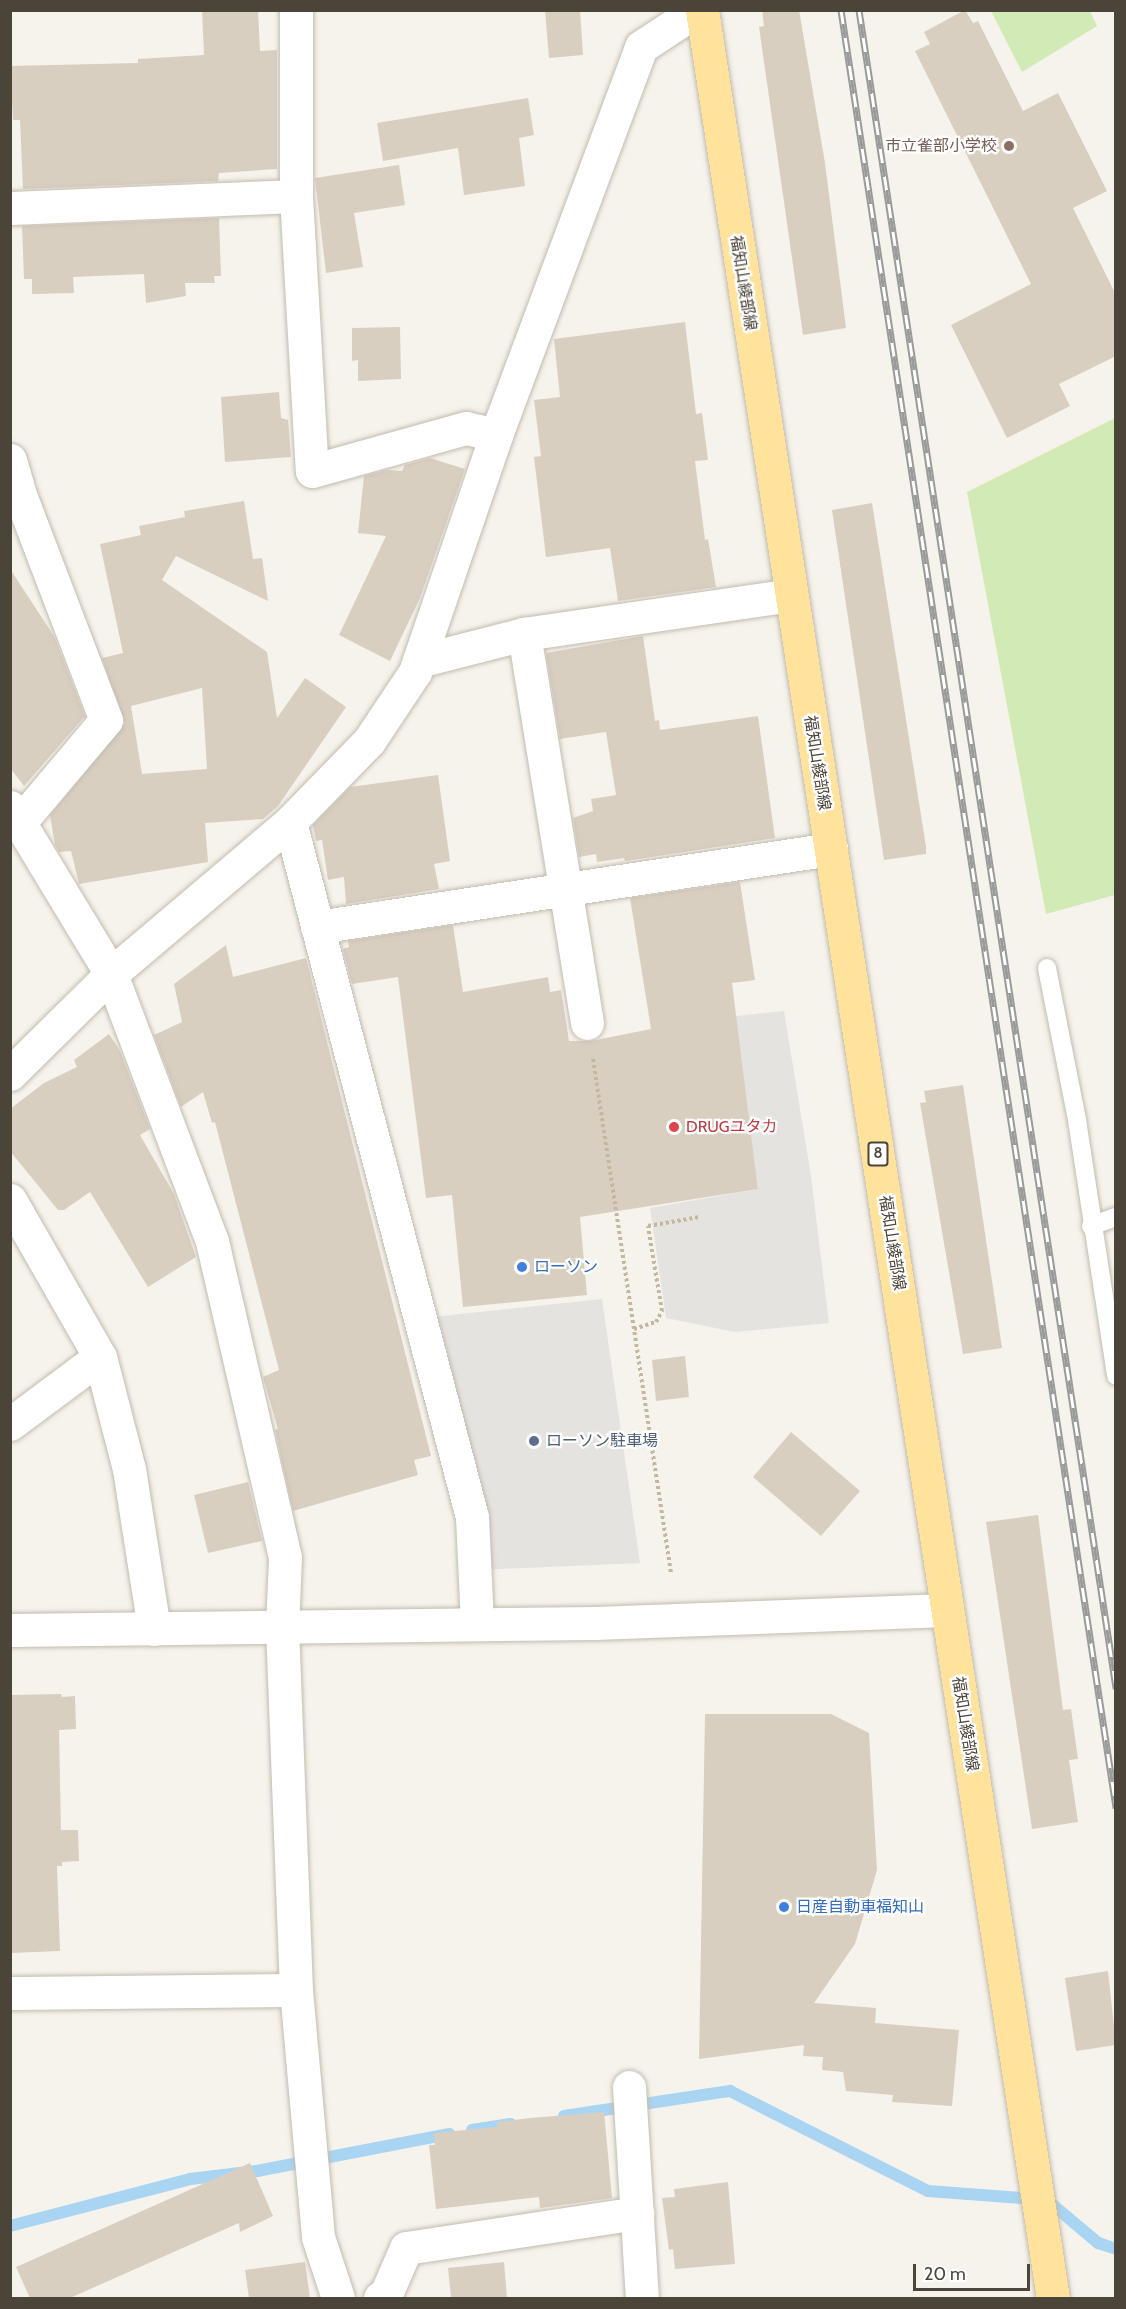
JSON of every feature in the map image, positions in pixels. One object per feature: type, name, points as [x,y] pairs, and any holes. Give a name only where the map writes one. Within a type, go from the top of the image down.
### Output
[{"type":"main road","name":"福知山綾部線","points":[[702,10],[1053,2298]]},
{"type":"street","points":[[296,10],[296,196],[312,471],[466,428],[496,435]]},
{"type":"street","points":[[10,1074],[111,974],[290,822],[369,741],[419,661],[496,435],[640,47],[697,10]]},
{"type":"street","points":[[10,208],[296,196]]},
{"type":"street","points":[[10,460],[20,495],[106,720],[15,814],[111,974],[212,1241],[285,1558],[282,1626],[296,1990],[318,2237],[339,2298]]},
{"type":"street","points":[[419,661],[524,634],[790,595]]},
{"type":"street","points":[[524,634],[587,1023]]},
{"type":"street","points":[[290,822],[472,1516],[477,1624]]},
{"type":"street","points":[[317,927],[831,849]]},
{"type":"street","points":[[10,1200],[100,1357],[129,1469],[154,1629]]},
{"type":"street","points":[[10,1424],[100,1357]]},
{"type":"street","points":[[10,1630],[477,1624],[947,1611]]},
{"type":"street","points":[[10,1993],[296,1990]]},
{"type":"street","points":[[629,2087],[642,2298]]},
{"type":"street","points":[[380,2298],[386,2294],[406,2248],[637,2213]]},
{"type":"lane","points":[[1047,969],[1077,1120],[1091,1226],[1116,1376]]},
{"type":"lane","points":[[1091,1226],[1116,1217]]},
{"type":"path","points":[[587,1023],[671,1574]]},
{"type":"path","points":[[634,1329],[656,1322],[662,1311],[648,1226],[699,1217]]},
{"type":"green space","points":[[991,11],[1090,11],[1097,26],[1022,72]]},
{"type":"green space","points":[[1115,418],[1115,895],[1046,914],[967,492]]},
{"type":"shaded area","points":[[784,1011],[811,1176],[829,1323],[735,1332],[666,1318],[650,1208],[758,1189],[736,1016]]},
{"type":"shaded area","name":"ローソン駐車場","points":[[602,1299],[640,1563],[478,1570],[414,1319]]},
{"type":"building","points":[[202,10],[258,10],[260,51],[277,50],[277,169],[219,173],[218,181],[23,189],[20,120],[13,120],[10,66],[138,63],[138,59],[204,55]]},
{"type":"building","points":[[545,10],[580,10],[583,55],[549,58]]},
{"type":"building","points":[[762,10],[799,10],[825,163],[846,328],[803,335],[759,27],[764,26]]},
{"type":"building","points":[[965,10],[973,23],[978,21],[1023,111],[1058,93],[1107,191],[1073,208],[1116,295],[1116,356],[1059,384],[1070,406],[1007,438],[951,325],[1031,284],[915,51],[930,44],[924,32]]},
{"type":"building","points":[[528,98],[534,135],[519,138],[525,186],[464,195],[458,148],[383,161],[377,123]]},
{"type":"building","points":[[399,165],[405,205],[354,213],[363,267],[326,273],[315,178]]},
{"type":"building","points":[[219,218],[221,276],[214,276],[215,283],[185,283],[186,296],[146,303],[144,274],[73,277],[74,293],[32,294],[32,279],[24,279],[22,226]]},
{"type":"building","points":[[685,322],[696,414],[702,413],[708,460],[695,461],[705,540],[708,539],[716,587],[618,601],[610,548],[546,557],[534,457],[541,456],[534,400],[560,397],[554,339]]},
{"type":"building","points":[[400,327],[401,379],[358,381],[358,360],[352,361],[352,328]]},
{"type":"building","points":[[279,392],[281,418],[288,420],[291,457],[225,462],[221,397]]},
{"type":"building","points":[[430,458],[465,469],[420,598],[390,661],[339,635],[386,536],[358,533],[364,476],[387,470],[402,471],[405,465]]},
{"type":"building","points":[[244,501],[253,559],[262,558],[268,601],[176,556],[162,580],[267,652],[277,718],[305,678],[346,707],[278,806],[263,819],[205,823],[208,862],[79,884],[71,851],[59,852],[55,845],[50,815],[125,723],[102,658],[123,653],[100,544],[141,535],[139,526],[185,517],[184,511]],"holes":[[[202,688],[207,769],[142,774],[131,706]]]},
{"type":"building","points":[[872,503],[926,847],[926,854],[884,860],[832,510]]},
{"type":"building","points":[[10,569],[54,636],[85,716],[24,786],[10,768]]},
{"type":"building","points":[[643,636],[655,721],[659,720],[660,730],[758,716],[775,838],[625,861],[624,858],[597,862],[596,854],[579,857],[573,818],[593,811],[591,799],[616,795],[606,732],[560,739],[546,653]]},
{"type":"building","points":[[438,775],[450,861],[434,864],[439,889],[346,904],[344,877],[328,880],[322,840],[316,841],[313,825],[350,787]]},
{"type":"building","points":[[740,882],[755,980],[732,983],[758,1189],[580,1217],[587,1295],[463,1307],[452,1195],[426,1198],[398,977],[352,984],[343,949],[349,947],[348,941],[453,925],[463,992],[548,977],[550,992],[561,990],[569,1041],[591,1041],[651,1029],[630,898]]},
{"type":"building","points":[[226,945],[233,977],[306,958],[431,1456],[414,1460],[418,1475],[293,1511],[275,1430],[278,1429],[263,1377],[279,1370],[215,1122],[212,1123],[203,1092],[181,1107],[154,1035],[182,1022],[174,984]]},
{"type":"building","points":[[109,1034],[120,1051],[150,1129],[140,1135],[174,1194],[196,1257],[148,1287],[90,1192],[64,1210],[58,1210],[10,1151],[10,1109],[44,1083],[77,1067],[74,1060]]},
{"type":"building","points":[[963,1085],[1002,1348],[963,1354],[920,1103],[926,1102],[924,1091]]},
{"type":"building","points":[[685,1356],[689,1397],[656,1401],[652,1360]]},
{"type":"building","points":[[791,1432],[860,1491],[821,1536],[753,1477]]},
{"type":"building","points":[[248,1482],[262,1541],[208,1553],[194,1495]]},
{"type":"building","points":[[1038,1515],[1063,1710],[1071,1709],[1078,1759],[1069,1760],[1078,1822],[1032,1829],[986,1522]]},
{"type":"building","points":[[61,1694],[62,1697],[75,1696],[76,1729],[59,1730],[61,1830],[78,1830],[79,1861],[62,1862],[62,1866],[57,1866],[60,1951],[10,1953],[10,1695]]},
{"type":"building","name":"日産自動車福知山","points":[[705,1714],[831,1714],[869,1733],[877,1870],[855,1944],[814,2003],[876,2008],[875,2023],[959,2030],[952,2106],[892,2102],[893,2095],[846,2091],[843,2072],[822,2070],[823,2057],[803,2056],[804,2045],[699,2059]]},
{"type":"building","points":[[1108,1971],[1116,2045],[1076,2051],[1065,1978]]},
{"type":"building","points":[[604,2112],[612,2198],[540,2208],[539,2197],[436,2209],[429,2145],[435,2145],[434,2133],[497,2127],[497,2122]]},
{"type":"building","points":[[250,2163],[273,2216],[240,2232],[239,2223],[70,2298],[30,2298],[16,2267]]},
{"type":"building","points":[[728,2182],[735,2264],[675,2269],[673,2249],[669,2250],[662,2198],[675,2197],[674,2189]]},
{"type":"building","points":[[305,2262],[310,2298],[249,2298],[245,2270]]},
{"type":"building","points":[[504,2262],[507,2298],[451,2298],[448,2268]]},
{"type":"waterway","points":[[564,2116],[730,2091],[928,2191],[1047,2200],[1098,2243],[1116,2249]]},
{"type":"waterway","points":[[472,2130],[511,2124]]},
{"type":"waterway","points":[[10,2226],[190,2179],[257,2171],[449,2134]]},
{"type":"railway","points":[[841,10],[1116,1808]]},
{"type":"railway","points":[[859,10],[1116,1688]]},
{"type":"place","name":"市立雀部小学校","points":[[1009,146]]},
{"type":"place","name":"DRUGユタカ","points":[[674,1127]]},
{"type":"place","name":"ローソン","points":[[522,1267]]},
{"type":"place","name":"ローソン駐車場","points":[[534,1441]]},
{"type":"place","name":"日産自動車福知山","points":[[784,1907]]}]
